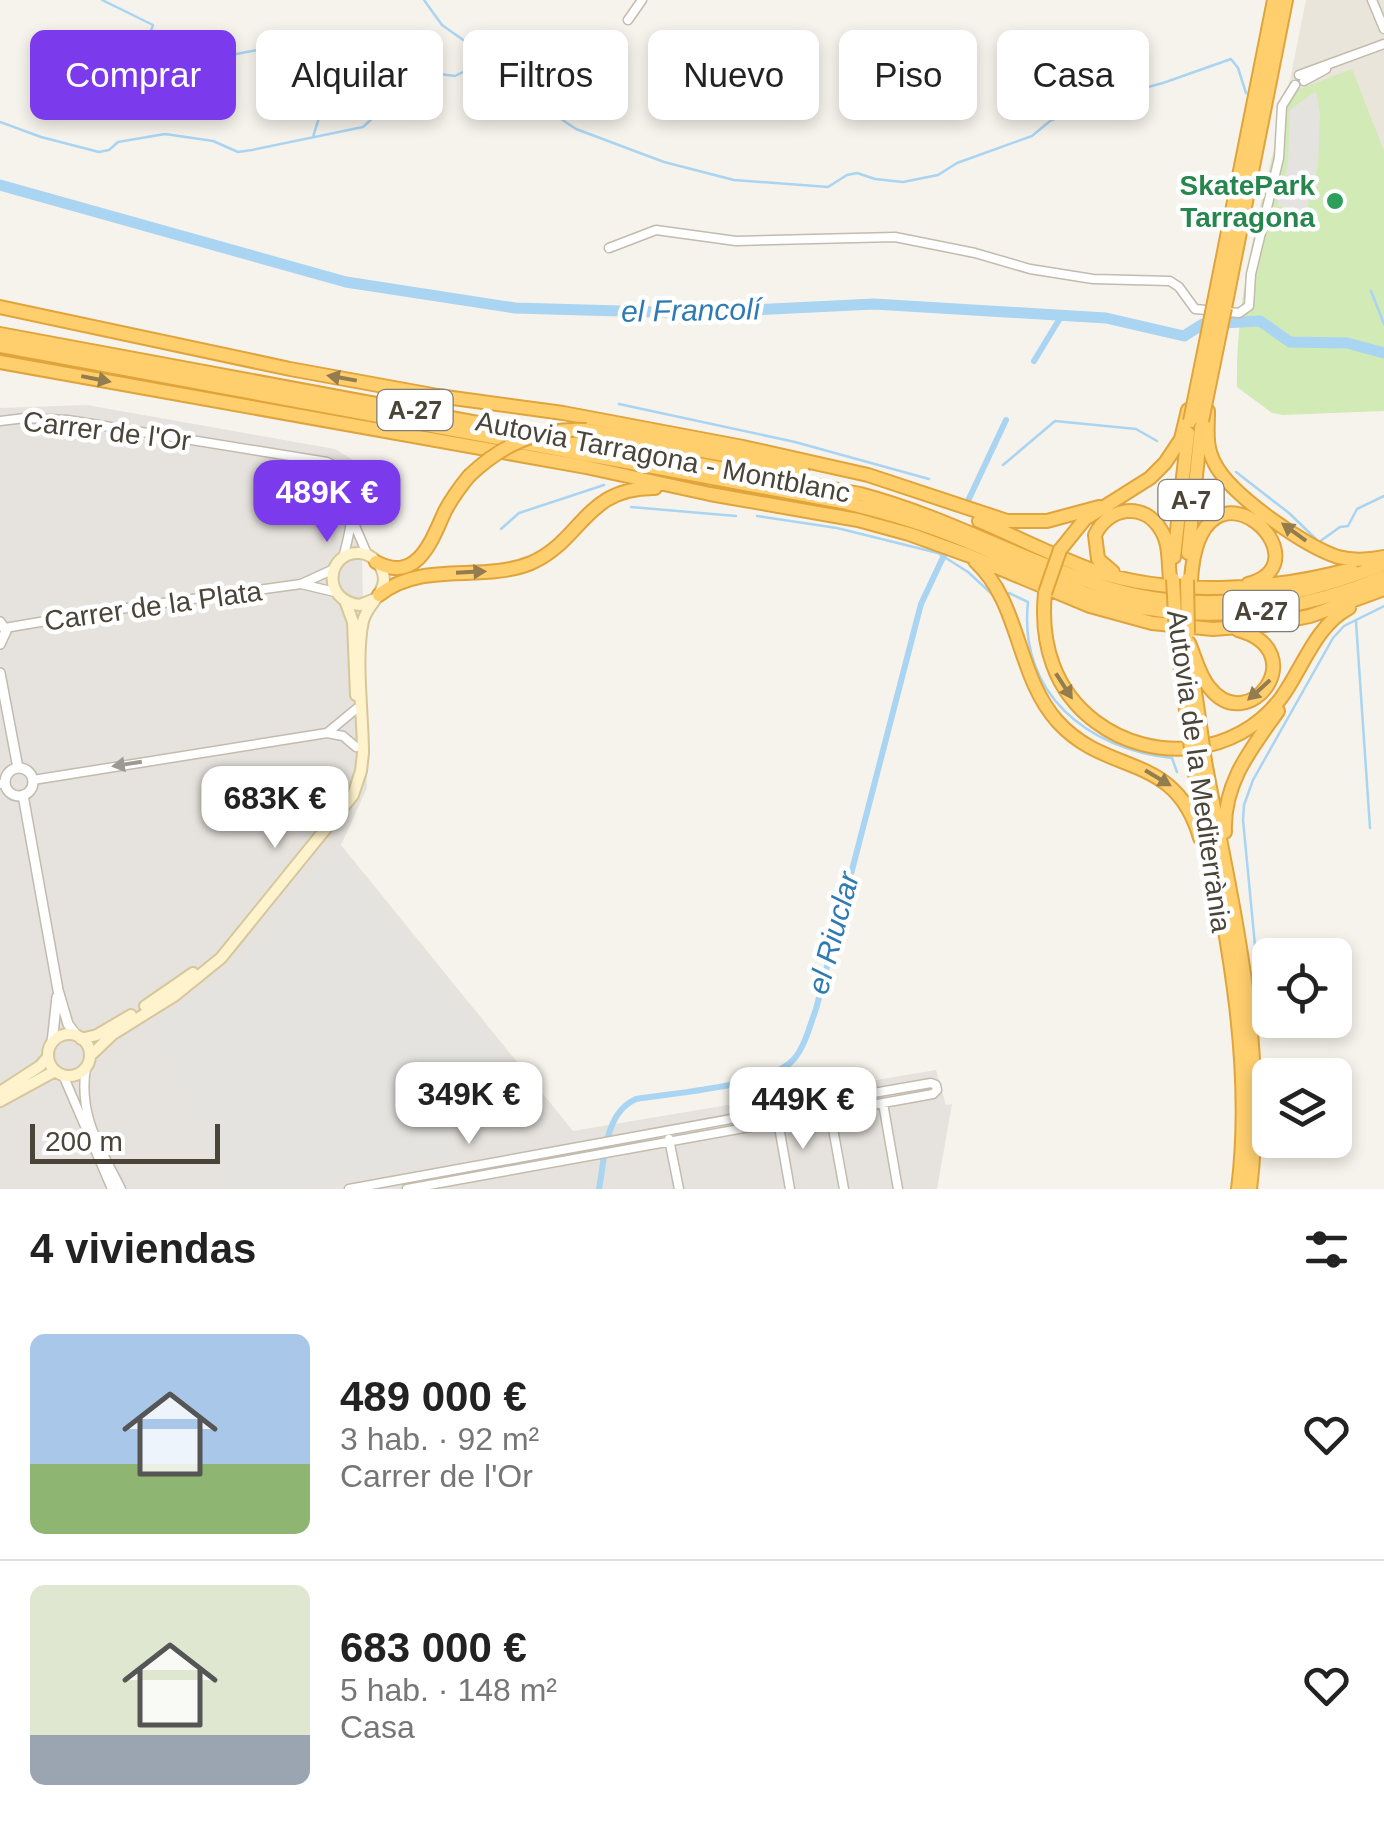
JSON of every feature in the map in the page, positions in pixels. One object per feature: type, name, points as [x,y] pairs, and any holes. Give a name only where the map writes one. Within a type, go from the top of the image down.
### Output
[{"type":"highway","name":"Autovia de la Mediterrània","points":[[1219,307],[1274,0]]},
{"type":"highway","name":"Autovia de la Mediterrània","points":[[1238,1189],[1243,1151],[1242,1069],[1195,733],[1179,582],[1188,526],[1196,421],[1286,0]]},
{"type":"highway","points":[[0,307],[252,362],[506,407],[563,413],[826,466],[891,481],[1007,520],[1047,521],[1099,507]]},
{"type":"highway","name":"Autovia Tarragona - Montblanc","points":[[0,334],[860,494],[953,523],[1101,585],[1159,599],[1191,599]]},
{"type":"highway","name":"Autovia Tarragona - Montblanc","points":[[0,346],[842,502],[905,518],[966,540],[1086,593],[1133,606],[1205,614],[1260,612],[1307,603],[1384,577]]},
{"type":"highway","points":[[0,362],[586,468],[880,526],[970,556],[1090,606],[1166,625],[1226,628],[1293,620],[1384,591]]},
{"type":"highway","points":[[178,380],[330,422]]},
{"type":"highway","points":[[400,406],[506,407]]},
{"type":"highway","points":[[1384,559],[1356,560],[1328,553],[1248,499],[1216,466],[1196,421],[1158,471],[1099,507],[1076,528],[1060,550],[1044,594],[1043,623],[1048,653],[1067,692],[1098,724],[1144,746],[1197,748],[1233,736],[1274,707],[1322,632],[1341,612],[1384,591]]},
{"type":"highway","points":[[372,558],[384,566],[400,566],[426,551],[446,509],[469,476],[492,456],[522,440],[553,431],[586,430],[864,480]]},
{"type":"highway","points":[[826,466],[932,502],[1095,571],[1124,577],[1240,588],[1295,582],[1384,559]]},
{"type":"highway","points":[[586,468],[695,475]]},
{"type":"highway","points":[[377,597],[407,579],[527,564],[556,547],[592,509],[620,493],[654,488],[710,494]]},
{"type":"highway","points":[[1124,577],[1102,564],[1094,540],[1108,517],[1132,510],[1149,517],[1162,531],[1179,582]]},
{"type":"highway","points":[[1179,582],[1204,528],[1226,515],[1257,520],[1273,542],[1274,558],[1268,572],[1251,583],[1210,588]]},
{"type":"highway","points":[[970,556],[994,581],[1034,684],[1050,712],[1087,746],[1159,776],[1174,788],[1191,812],[1214,876]]},
{"type":"highway","name":"A-27","points":[[1191,599],[1244,601],[1292,594],[1323,587],[1384,559]]},
{"type":"highway","name":"Autovia de la Mediterrània","points":[[1179,582],[1191,599],[1184,636]]},
{"type":"highway","points":[[1184,636],[1202,678],[1213,692],[1228,701],[1246,702],[1270,684],[1272,660],[1258,638],[1226,628]]},
{"type":"highway","points":[[1224,864],[1225,812],[1230,789],[1310,651]]},
{"type":"highway","name":"Autovia de la Mediterrània","points":[[1200,762],[1224,864],[1254,1066],[1250,1189]]},
{"type":"main road","points":[[0,1101],[59,1073],[73,1076],[113,1034],[174,996],[221,958],[352,795],[362,771],[362,632],[366,612],[377,597],[384,577],[372,558],[355,554],[343,558],[334,569],[332,584],[336,592],[346,602],[360,606],[377,597]]},
{"type":"main road","points":[[0,1092],[40,1066],[52,1044],[64,1035],[79,1037],[108,1029],[174,988],[212,958],[342,798],[354,775],[356,748],[354,638],[346,602]]},
{"type":"main road","points":[[79,1037],[88,1062]]},
{"type":"main road","points":[[48,1056],[59,1073]]},
{"type":"street","points":[[628,20],[642,0]]},
{"type":"street","points":[[1372,0],[1384,29]]},
{"type":"street","points":[[608,248],[656,230],[736,241],[895,237],[975,253],[1030,270],[1094,279],[1170,281],[1194,309],[1244,312],[1252,300],[1252,274],[1279,158],[1282,106],[1299,80],[1384,44]]},
{"type":"street","name":"Carrer de l'Or","points":[[0,420],[68,420],[326,462],[348,477],[352,516],[343,558]]},
{"type":"street","name":"Carrer de l'Or","points":[[352,516],[372,558]]},
{"type":"street","name":"Carrer de la Plata","points":[[2,625],[301,584],[334,569]]},
{"type":"street","name":"Carrer de la Plata","points":[[301,584],[336,592]]},
{"type":"street","points":[[0,644],[2,625]]},
{"type":"street","points":[[0,673],[18,768]]},
{"type":"street","points":[[327,733],[356,710]]},
{"type":"street","points":[[33,780],[327,733],[343,736],[356,748]]},
{"type":"street","points":[[18,768],[29,772],[33,780],[32,788],[22,796],[9,792],[2,783],[7,774],[18,768]]},
{"type":"street","points":[[22,796],[58,990],[68,1024],[79,1037]]},
{"type":"street","points":[[52,1044],[58,990]]},
{"type":"street","points":[[88,1062],[83,1100],[86,1116],[121,1189]]},
{"type":"street","points":[[59,1073],[112,1189]]},
{"type":"street","points":[[348,1189],[931,1084],[937,1090],[933,1094],[407,1189]]},
{"type":"street","points":[[882,1103],[898,1189]]},
{"type":"street","points":[[830,1112],[844,1189]]},
{"type":"street","points":[[778,1121],[790,1189]]},
{"type":"street","points":[[667,1130],[679,1189]]},
{"type":"shaded area","points":[[1306,0],[1384,0],[1384,264],[1286,100]]},
{"type":"shaded area","points":[[1316,91],[1320,114],[1318,165],[1306,213],[1277,205],[1288,163],[1290,110]]},
{"type":"shaded area","points":[[87,405],[335,449],[353,460],[365,477],[361,511],[367,788],[341,845],[573,1131],[936,1070],[946,1105],[952,1104],[937,1189],[0,1189],[0,408]]},
{"type":"shaded area","points":[[333,847],[510,1065],[484,1115],[449,1137],[452,1157],[414,1165],[412,1161],[402,1168],[296,1189],[229,1189],[167,1055],[141,1036],[241,962]]},
{"type":"green space","points":[[1352,69],[1384,151],[1384,411],[1272,413],[1237,387],[1241,314],[1260,207],[1289,93]]},
{"type":"waterway","points":[[102,0],[153,25],[142,56],[226,56],[263,49],[336,63],[313,137]]},
{"type":"waterway","points":[[424,0],[442,25],[463,40]]},
{"type":"waterway","points":[[0,122],[99,152],[118,142],[165,134],[213,141],[238,152],[363,127],[392,100],[393,86],[422,72],[455,76],[479,64],[576,129],[664,162],[734,180],[828,187],[857,173],[903,182],[938,175],[957,163],[1032,136],[1050,121],[1096,101],[1231,59],[1246,93]]},
{"type":"waterway","name":"el Francolí","points":[[0,185],[346,282],[515,308],[690,313],[874,304],[1106,318],[1184,336],[1203,324],[1260,321],[1290,342],[1347,343],[1384,353]]},
{"type":"waterway","points":[[1371,291],[1384,324]]},
{"type":"waterway","name":"el Riuclar","points":[[1034,361],[1062,315]]},
{"type":"waterway","points":[[619,404],[795,442],[929,479]]},
{"type":"waterway","name":"el Riuclar","points":[[966,505],[1006,420]]},
{"type":"waterway","points":[[1003,465],[1055,421],[1136,429],[1157,441]]},
{"type":"waterway","points":[[1236,472],[1319,542],[1348,526],[1357,509],[1384,496]]},
{"type":"waterway","points":[[501,529],[519,513],[604,485]]},
{"type":"waterway","points":[[631,507],[736,516]]},
{"type":"waterway","points":[[757,516],[837,528],[938,553],[968,572],[995,597]]},
{"type":"waterway","name":"el Riuclar","points":[[599,1189],[612,1125],[625,1106],[636,1099],[765,1076],[794,1059],[801,1048],[816,1009],[921,604],[946,551]]},
{"type":"waterway","points":[[1009,593],[1028,602],[1028,635],[1034,664],[1065,711],[1113,743],[1172,758],[1177,772]]},
{"type":"waterway","points":[[1254,938],[1243,820],[1253,780],[1333,638],[1344,626],[1384,606]]},
{"type":"waterway","points":[[1356,622],[1370,828]]},
{"type":"place","name":"SkatePark Tarragona","points":[[1335,201]]}]
